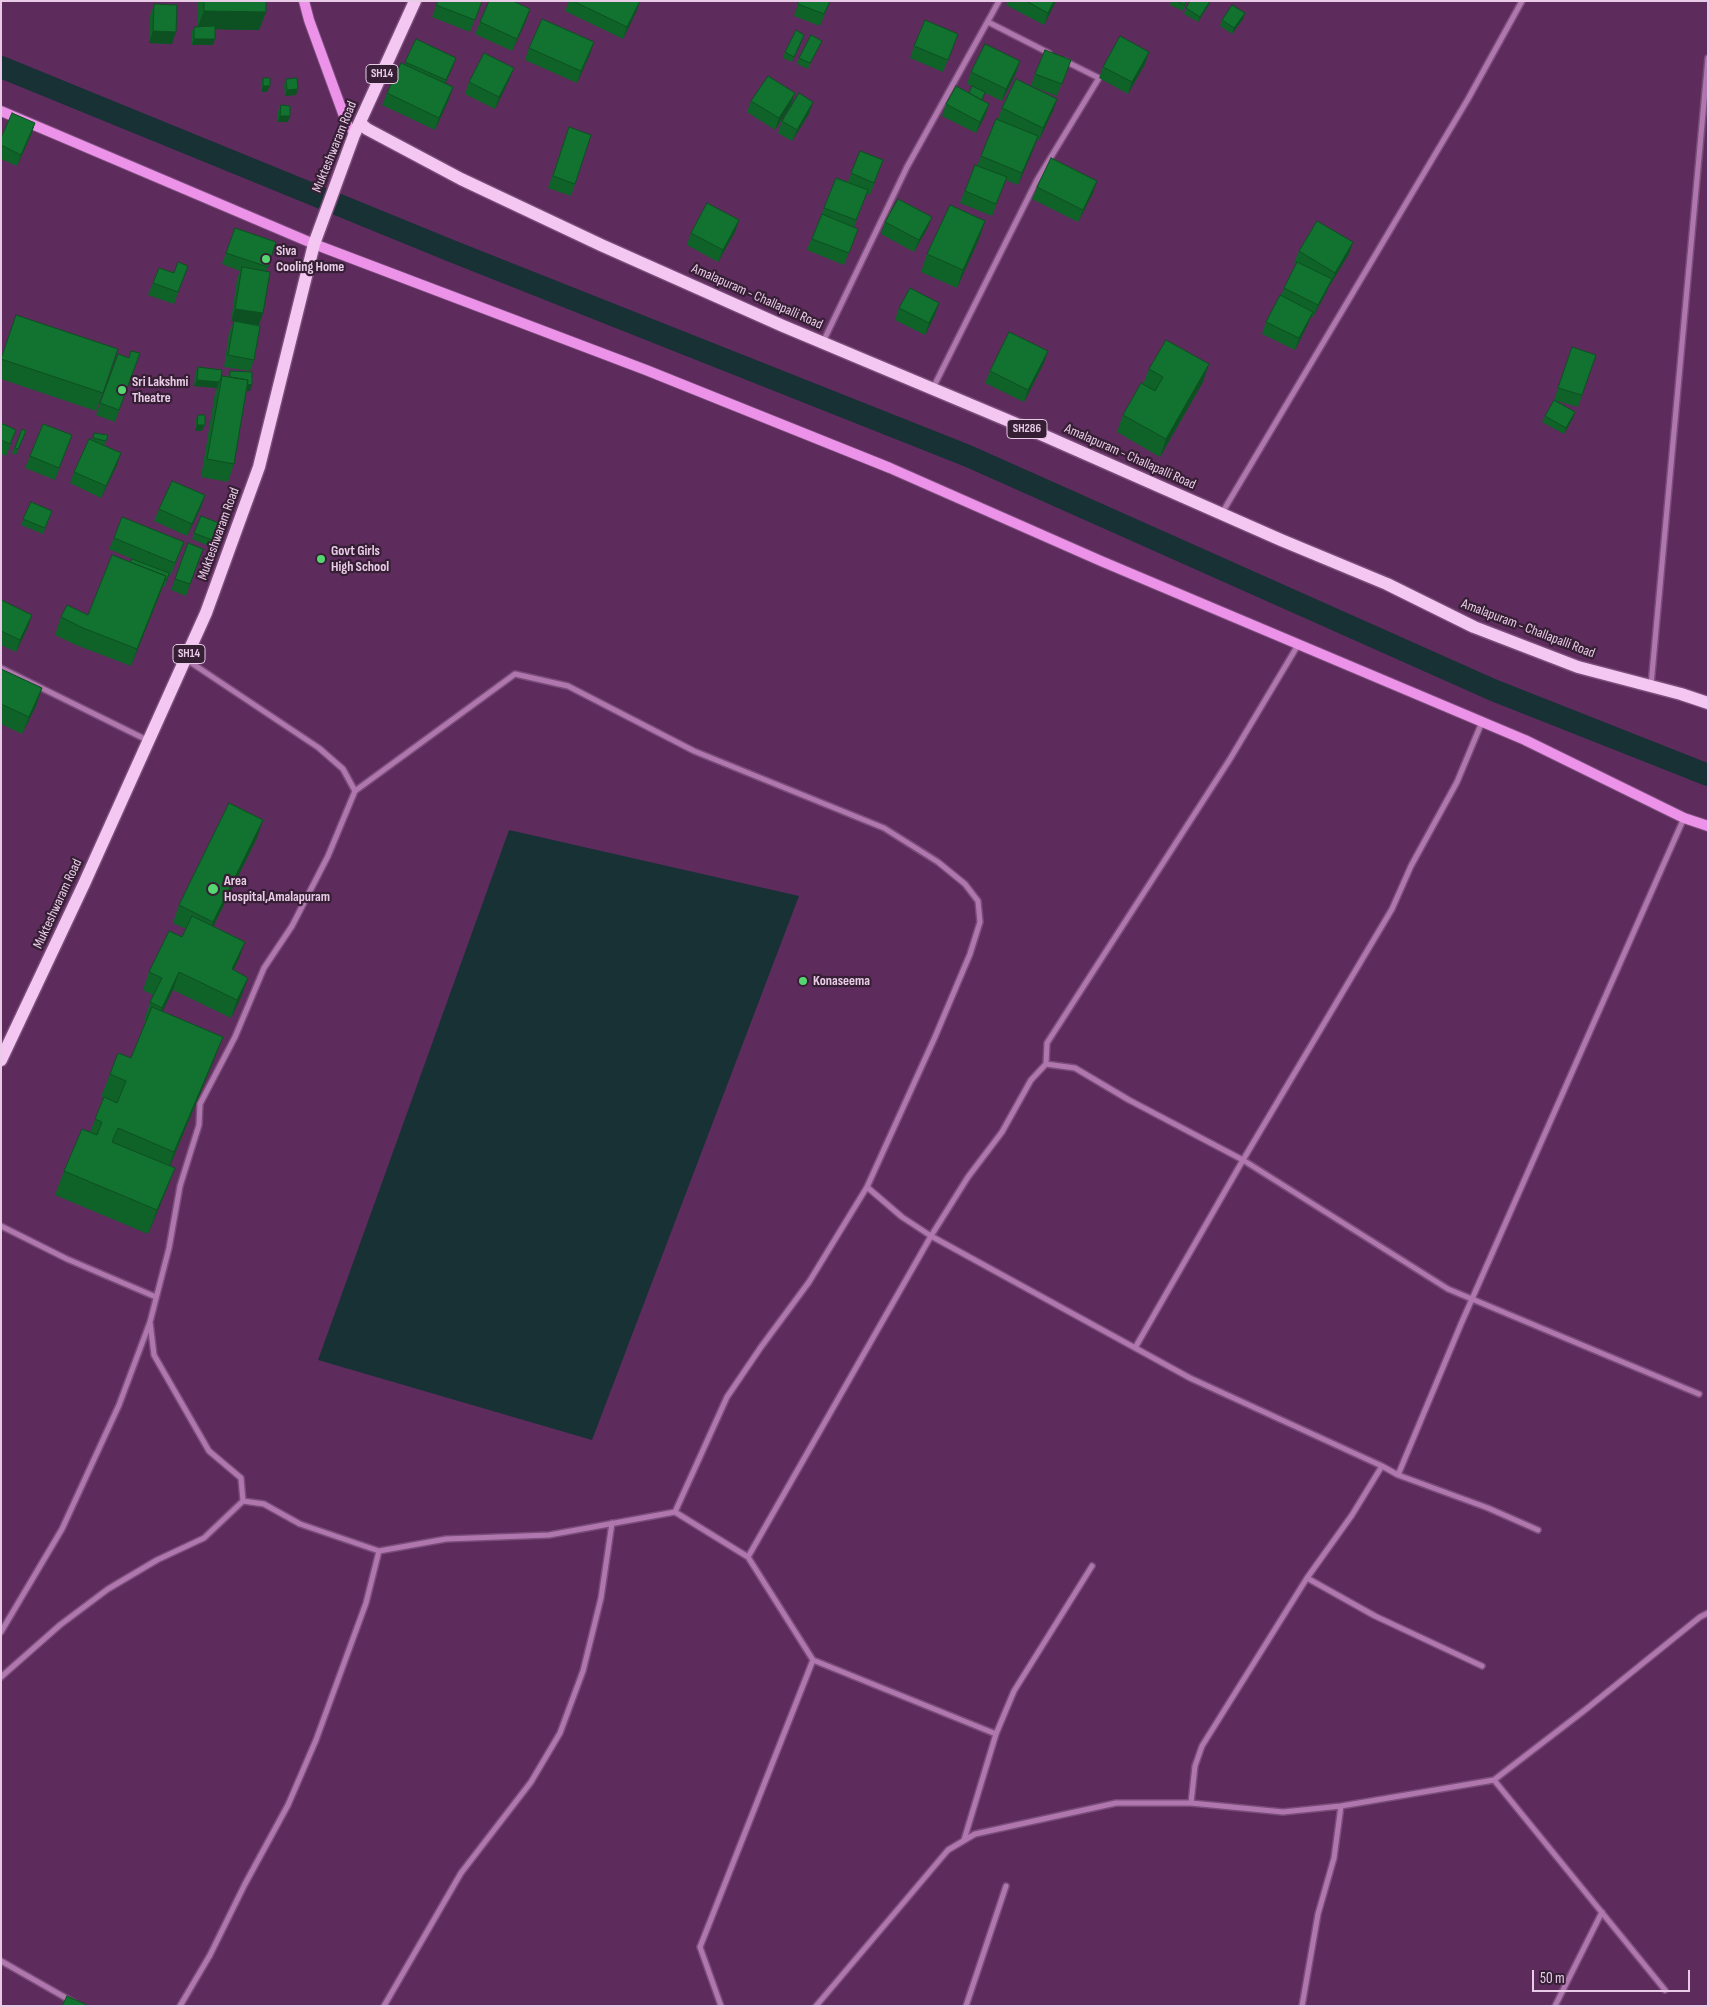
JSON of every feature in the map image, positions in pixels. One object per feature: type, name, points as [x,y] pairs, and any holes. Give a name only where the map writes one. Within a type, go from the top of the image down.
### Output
[{"type":"main road","name":"Mukteshwaram Road","points":[[1,1060],[150,741],[206,613],[259,467],[314,244],[350,146],[416,1]]},
{"type":"main road","name":"Amalapuram - Challapalli Road","points":[[358,127],[367,129],[461,179],[610,249],[1387,584],[1474,627],[1578,666],[1708,702]]},
{"type":"street","points":[[304,1],[309,20],[348,127],[358,127]]},
{"type":"street","points":[[822,342],[907,167],[999,1]]},
{"type":"street","points":[[1222,514],[1468,99],[1522,1]]},
{"type":"street","points":[[933,389],[1037,180],[1099,78],[988,22]]},
{"type":"street","points":[[1651,686],[1708,58]]},
{"type":"street","points":[[1,111],[314,244],[646,370],[890,468],[1101,561],[1525,740],[1684,818],[1708,826]]},
{"type":"street","points":[[748,1557],[931,1236],[968,1177],[1002,1132],[1031,1080],[1046,1064],[1047,1042],[1225,768],[1298,645]]},
{"type":"street","points":[[187,660],[319,748],[343,769],[355,791]]},
{"type":"street","points":[[1,668],[150,741]]},
{"type":"street","points":[[1,1632],[62,1529],[119,1405],[150,1322],[169,1248],[180,1186],[199,1125],[200,1104],[235,1037],[264,968],[292,926],[328,856],[355,791],[515,674],[568,686],[694,751],[884,828],[938,862],[965,884],[978,901],[980,922],[970,954],[867,1188],[809,1282],[727,1397],[675,1512]]},
{"type":"street","points":[[1136,1348],[1243,1160],[1392,909],[1411,866],[1457,782],[1482,722]]},
{"type":"street","points":[[1398,1475],[1471,1300],[1684,818]]},
{"type":"street","points":[[1046,1064],[1075,1068],[1129,1100],[1243,1160],[1448,1289],[1698,1394]]},
{"type":"street","points":[[867,1188],[902,1217],[931,1236],[1190,1378],[1398,1475],[1488,1508],[1538,1530]]},
{"type":"street","points":[[1,1226],[67,1259],[156,1297]]},
{"type":"street","points":[[150,1322],[154,1355],[209,1451],[241,1478],[243,1501]]},
{"type":"street","points":[[1191,1803],[1195,1766],[1202,1746],[1307,1578],[1352,1515],[1382,1466]]},
{"type":"street","points":[[243,1501],[264,1504],[300,1524],[379,1551],[446,1538],[549,1535],[675,1512],[748,1557],[813,1660],[996,1734]]},
{"type":"street","points":[[1,1677],[60,1625],[108,1588],[157,1560],[204,1538],[243,1501]]},
{"type":"street","points":[[384,2006],[462,1873],[531,1782],[560,1734],[583,1671],[601,1598],[612,1522]]},
{"type":"street","points":[[180,2006],[210,1955],[245,1884],[288,1805],[313,1748],[366,1603],[379,1551]]},
{"type":"street","points":[[964,1840],[996,1734],[1014,1691],[1092,1566]]},
{"type":"street","points":[[1307,1578],[1375,1616],[1482,1666]]},
{"type":"street","points":[[816,2006],[948,1850],[975,1834],[1116,1803],[1191,1803],[1283,1812],[1341,1806],[1494,1780],[1585,1710],[1700,1617],[1708,1613]]},
{"type":"street","points":[[721,2006],[700,1947],[813,1660]]},
{"type":"street","points":[[1494,1780],[1665,1990]]},
{"type":"street","points":[[1302,2006],[1318,1914],[1334,1858],[1341,1806]]},
{"type":"street","points":[[966,2006],[1006,1886]]},
{"type":"street","points":[[1555,2006],[1602,1912]]},
{"type":"street","points":[[1,1961],[80,2006]]},
{"type":"shaded area","points":[[509,830],[799,896],[592,1440],[318,1360]]},
{"type":"building","points":[[204,1],[266,1],[266,12],[204,11]]},
{"type":"building","points":[[438,1],[482,1],[475,20],[436,5]]},
{"type":"building","points":[[489,1],[513,1],[530,9],[517,39],[480,22]]},
{"type":"building","points":[[573,1],[640,1],[627,27]]},
{"type":"building","points":[[799,1],[830,1],[824,14],[798,4]]},
{"type":"building","points":[[1026,1],[1054,1],[1048,13]]},
{"type":"building","points":[[1177,1],[1186,1],[1185,5]]},
{"type":"building","points":[[1190,1],[1210,1],[1200,17],[1186,8]]},
{"type":"building","points":[[154,4],[177,5],[176,32],[153,31]]},
{"type":"building","points":[[1232,5],[1245,13],[1234,28],[1222,20]]},
{"type":"building","points":[[542,19],[594,42],[581,71],[529,48]]},
{"type":"building","points":[[925,20],[958,34],[948,60],[914,46]]},
{"type":"building","points":[[215,26],[215,39],[194,39],[194,27]]},
{"type":"building","points":[[796,30],[804,35],[794,57],[785,52]]},
{"type":"building","points":[[811,35],[822,41],[810,63],[799,58]]},
{"type":"building","points":[[1120,36],[1149,52],[1132,82],[1103,67]]},
{"type":"building","points":[[416,39],[456,58],[446,80],[405,62]]},
{"type":"building","points":[[985,44],[1020,61],[1006,89],[971,72]]},
{"type":"building","points":[[1045,50],[1071,60],[1062,84],[1035,74]]},
{"type":"building","points":[[484,53],[514,68],[499,97],[469,82]]},
{"type":"building","points":[[401,63],[453,87],[439,118],[387,93]]},
{"type":"building","points":[[768,76],[795,93],[779,118],[751,101]]},
{"type":"building","points":[[263,78],[270,78],[270,86],[263,86]]},
{"type":"building","points":[[297,78],[298,89],[287,90],[286,79]]},
{"type":"building","points":[[1016,79],[1057,99],[1043,128],[1002,108]]},
{"type":"building","points":[[956,86],[989,104],[980,122],[946,104]]},
{"type":"building","points":[[972,86],[985,92],[982,100],[969,93]]},
{"type":"building","points":[[799,93],[813,102],[797,130],[782,121]]},
{"type":"building","points":[[281,105],[290,106],[290,116],[280,116]]},
{"type":"building","points":[[12,113],[35,123],[21,155],[1,145],[1,138]]},
{"type":"building","points":[[996,119],[1038,136],[1022,173],[981,156]]},
{"type":"building","points":[[569,127],[591,135],[575,184],[553,176]]},
{"type":"building","points":[[860,151],[883,160],[874,183],[851,173]]},
{"type":"building","points":[[1051,158],[1097,181],[1083,210],[1037,187]]},
{"type":"building","points":[[975,165],[1007,177],[996,204],[965,191]]},
{"type":"building","points":[[836,178],[868,190],[856,220],[824,208]]},
{"type":"building","points":[[898,199],[932,217],[919,240],[885,222]]},
{"type":"building","points":[[707,203],[739,220],[723,250],[691,233]]},
{"type":"building","points":[[950,205],[985,221],[963,270],[927,254]]},
{"type":"building","points":[[822,214],[858,229],[849,253],[812,239]]},
{"type":"building","points":[[1317,221],[1353,242],[1335,273],[1299,251]]},
{"type":"building","points":[[235,228],[276,242],[268,267],[226,253]]},
{"type":"building","points":[[178,262],[188,266],[178,292],[153,283],[159,268],[174,273]]},
{"type":"building","points":[[1297,262],[1332,279],[1318,305],[1284,288]]},
{"type":"building","points":[[242,267],[270,272],[263,313],[235,309]]},
{"type":"building","points":[[910,288],[939,303],[929,323],[899,308]]},
{"type":"building","points":[[1280,295],[1313,312],[1299,338],[1266,322]]},
{"type":"building","points":[[16,315],[118,349],[103,393],[1,359]]},
{"type":"building","points":[[234,321],[260,326],[254,360],[228,355]]},
{"type":"building","points":[[1009,332],[1048,351],[1028,390],[990,371]]},
{"type":"building","points":[[1166,340],[1209,364],[1166,439],[1123,415],[1141,383],[1155,391],[1163,377],[1149,369]]},
{"type":"building","points":[[1572,347],[1596,355],[1582,395],[1558,388]]},
{"type":"building","points":[[131,351],[140,353],[119,410],[100,403],[118,354],[129,358]]},
{"type":"building","points":[[198,367],[222,370],[219,382],[197,380]]},
{"type":"building","points":[[230,371],[252,372],[252,385],[247,384],[248,380],[230,377]]},
{"type":"building","points":[[222,376],[248,380],[234,464],[207,459]]},
{"type":"building","points":[[1554,400],[1575,412],[1566,428],[1545,416]]},
{"type":"building","points":[[198,415],[205,415],[205,425],[197,425]]},
{"type":"building","points":[[1,423],[16,430],[10,444],[1,440]]},
{"type":"building","points":[[43,424],[72,435],[59,468],[30,456]]},
{"type":"building","points":[[22,429],[26,431],[18,449],[15,448]]},
{"type":"building","points":[[94,433],[108,435],[106,441],[93,438]]},
{"type":"building","points":[[89,439],[121,453],[106,486],[74,472]]},
{"type":"building","points":[[172,481],[205,495],[192,524],[159,509]]},
{"type":"building","points":[[31,502],[52,511],[45,528],[23,519]]},
{"type":"building","points":[[201,516],[219,523],[212,540],[194,533]]},
{"type":"building","points":[[122,517],[184,542],[175,563],[114,538]]},
{"type":"building","points":[[188,543],[203,549],[190,584],[175,579]]},
{"type":"building","points":[[112,555],[166,576],[137,649],[83,628],[61,617],[67,605],[88,615]]},
{"type":"building","points":[[132,559],[169,573],[167,580],[165,580],[166,576],[130,562]]},
{"type":"building","points":[[1,600],[32,615],[20,640],[1,631]]},
{"type":"building","points":[[1,669],[42,688],[29,717],[1,704]]},
{"type":"building","points":[[229,803],[263,820],[213,922],[179,905]]},
{"type":"building","points":[[192,916],[245,942],[232,969],[248,978],[237,1000],[179,972],[162,1008],[150,1002],[162,978],[149,972],[169,931],[182,937]]},
{"type":"building","points":[[152,1007],[223,1037],[174,1152],[118,1128],[112,1142],[175,1168],[157,1210],[64,1171],[82,1129],[97,1135],[102,1122],[95,1119],[104,1097],[117,1103],[126,1081],[110,1074],[118,1053],[131,1058]]},
{"type":"building","points":[[67,1996],[87,2005],[87,2006],[62,2006]]},
{"type":"waterway","points":[[1,67],[454,252],[968,456],[1493,690],[1708,775]]},
{"type":"place","name":"Siva Cooling Home","points":[[266,259]]},
{"type":"place","name":"Sri Lakshmi Theatre","points":[[122,390]]},
{"type":"place","name":"Govt Girls High School","points":[[321,559]]},
{"type":"place","name":"Area Hospital,Amalapuram","points":[[213,889]]},
{"type":"place","name":"Konaseema","points":[[803,981]]}]
